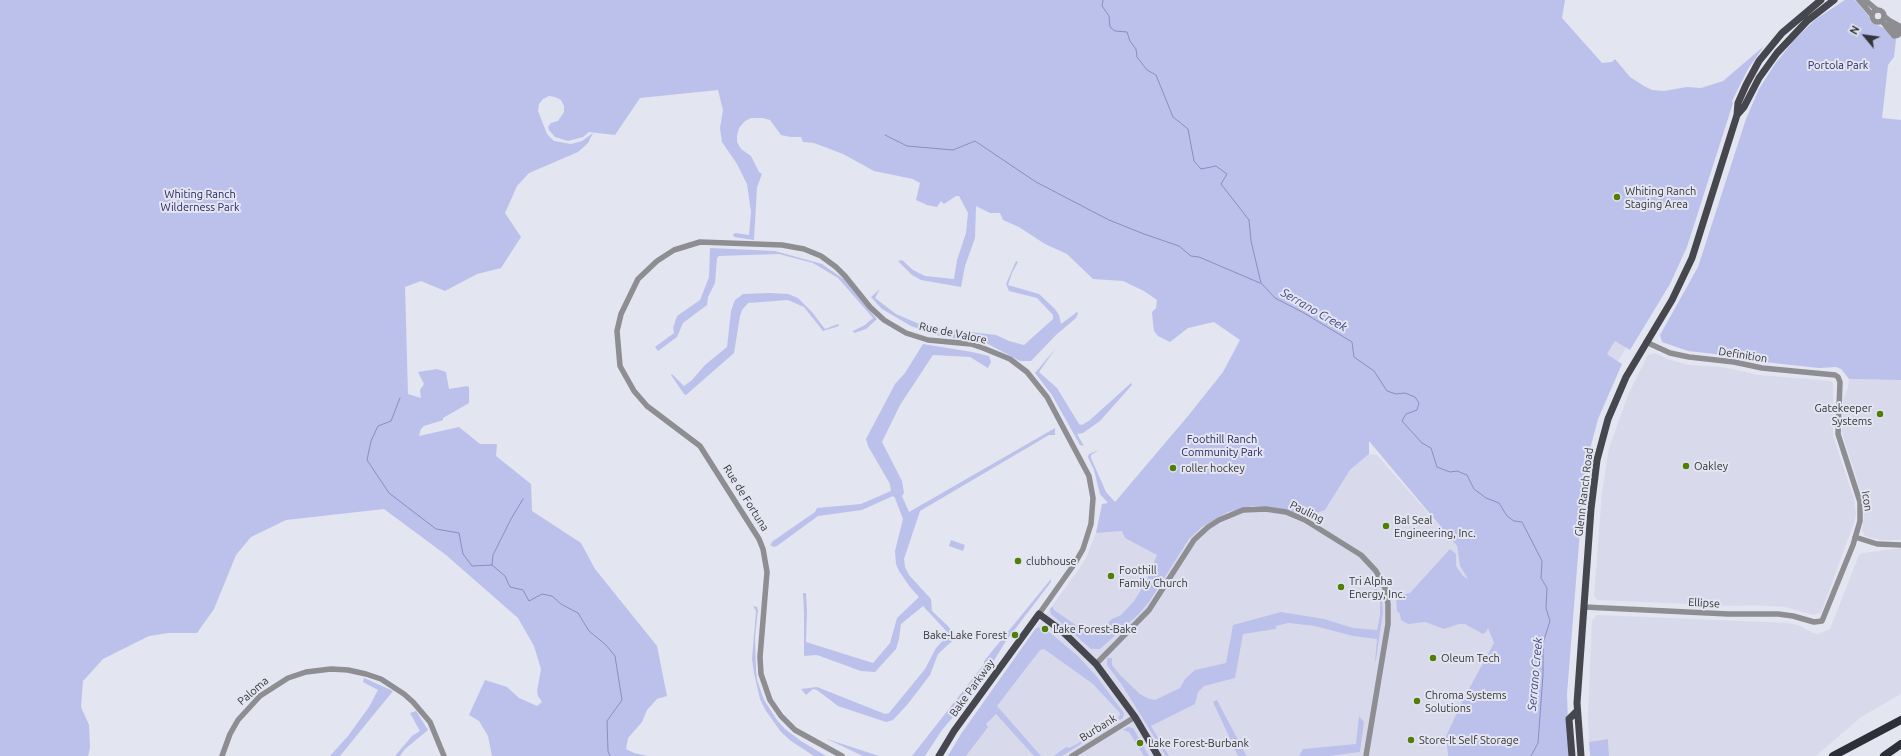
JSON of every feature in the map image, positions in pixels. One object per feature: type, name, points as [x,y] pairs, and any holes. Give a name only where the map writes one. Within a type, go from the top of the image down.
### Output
[{"type":"highway","points":[[1833,756],[1901,720]]},
{"type":"highway","points":[[1840,756],[1873,735]]},
{"type":"highway","points":[[1884,756],[1901,744]]},
{"type":"main road","name":"Glenn Ranch Road","points":[[1581,756],[1577,711],[1584,607],[1591,509],[1597,460],[1604,433],[1617,396],[1646,342],[1675,293],[1692,258],[1737,115],[1738,103],[1759,61],[1782,33],[1807,10],[1821,0]]},
{"type":"main road","name":"Glenn Ranch Road","points":[[1737,115],[1744,107],[1760,78],[1777,52],[1806,21],[1834,0]]},
{"type":"main road","points":[[1039,614],[1062,631],[1096,664],[1135,717],[1158,756]]},
{"type":"main road","name":"Bake Parkway","points":[[939,756],[954,731],[1039,614]]},
{"type":"main road","points":[[1572,756],[1569,718],[1577,711]]},
{"type":"street","points":[[1807,10],[1817,0]]},
{"type":"street","points":[[1859,0],[1876,22],[1890,21],[1901,30]]},
{"type":"street","points":[[1866,0],[1868,4],[1877,10],[1882,11],[1884,21]]},
{"type":"street","points":[[1872,15],[1877,10]]},
{"type":"street","points":[[1884,21],[1901,30]]},
{"type":"street","name":"Rue de Valore","points":[[638,279],[662,257],[674,250],[700,242],[771,244],[804,249],[821,256],[836,267],[870,307],[884,320],[906,333],[928,340],[971,344],[1010,359],[1028,372],[1047,397],[1089,476],[1093,498],[1091,524],[1083,549],[1075,563],[1039,614]]},
{"type":"street","name":"Rue de Fortuna","points":[[638,279],[621,314],[617,331],[619,357],[623,372],[634,390],[647,406],[700,446],[752,526],[763,549],[766,572],[760,657],[764,686],[770,700],[781,716],[795,730],[842,756]]},
{"type":"street","name":"Definition","points":[[1646,342],[1670,353],[1689,357],[1734,362],[1762,368],[1835,375],[1840,379]]},
{"type":"street","name":"Icon","points":[[1822,621],[1860,521],[1860,507],[1838,434],[1840,379]]},
{"type":"street","name":"Pauling","points":[[1096,664],[1149,610],[1190,545],[1208,526],[1224,517],[1243,510],[1266,509],[1291,514],[1305,520],[1361,555],[1376,571],[1385,588],[1388,604],[1388,624],[1366,756]]},
{"type":"street","points":[[1855,537],[1877,544],[1901,545]]},
{"type":"street","name":"Ellipse","points":[[1584,607],[1720,614],[1778,614],[1814,622],[1822,621]]},
{"type":"street","name":"Paloma","points":[[222,756],[235,725],[255,700],[270,688],[288,678],[322,669],[348,670],[366,674],[381,680],[404,694],[430,722],[444,756]]},
{"type":"street","name":"Burbank","points":[[1072,756],[1135,717]]},
{"type":"shaded area","points":[[1622,330],[1632,338],[1618,361],[1607,354]]},
{"type":"shaded area","points":[[1655,353],[1670,360],[1689,365],[1722,367],[1759,375],[1831,381],[1833,383],[1833,436],[1854,499],[1856,513],[1855,520],[1821,613],[1813,615],[1785,607],[1754,605],[1733,606],[1598,600],[1594,596],[1602,492],[1609,448],[1628,395],[1648,355]]},
{"type":"shaded area","points":[[1849,379],[1901,380],[1901,540],[1879,540],[1865,536],[1862,530],[1864,516],[1863,499],[1842,433],[1843,399],[1848,388]]},
{"type":"shaded area","points":[[1369,454],[1377,455],[1457,546],[1460,566],[1470,581],[1494,643],[1446,736],[1448,756],[948,756],[961,734],[1079,569],[1086,558],[1096,533],[1122,531],[1172,565],[1189,539],[1197,531],[1228,512],[1238,508],[1260,506],[1292,511],[1310,516],[1325,510],[1350,470]]},
{"type":"shaded area","points":[[1901,548],[1901,694],[1861,717],[1816,756],[1609,756],[1608,739],[1589,742],[1588,715],[1592,620],[1597,615],[1787,623],[1798,625],[1818,634],[1830,629],[1859,555],[1863,553]]},
{"type":"green space","name":"Whiting Ranch Wilderness Park","points":[[0,0],[1565,0],[1562,18],[1602,63],[1612,62],[1615,59],[1630,77],[1652,90],[1664,91],[1687,87],[1701,88],[1723,81],[1764,46],[1748,69],[1732,101],[1733,103],[1687,247],[1670,284],[1630,350],[1615,341],[1607,354],[1622,364],[1598,419],[1585,468],[1567,694],[1569,756],[1448,756],[1446,736],[1464,698],[1494,643],[1488,628],[1483,634],[1465,624],[1459,624],[1444,629],[1425,622],[1408,624],[1401,620],[1400,614],[1397,611],[1396,596],[1410,593],[1450,549],[1456,554],[1456,566],[1463,576],[1468,579],[1460,566],[1457,546],[1369,441],[1369,454],[1350,470],[1325,510],[1310,516],[1276,508],[1253,506],[1228,512],[1202,527],[1189,539],[1149,602],[1138,615],[1100,649],[1091,649],[1051,614],[1050,608],[1053,607],[1054,610],[1087,633],[1094,635],[1112,619],[1121,615],[1134,601],[1146,582],[1157,555],[1125,538],[1122,531],[1096,533],[1102,504],[1108,503],[1100,494],[1094,470],[1088,457],[1089,454],[1099,450],[1091,455],[1091,458],[1106,492],[1115,502],[1223,372],[1240,340],[1214,322],[1188,328],[1170,342],[1158,336],[1154,331],[1152,312],[1156,308],[1157,300],[1144,291],[1123,281],[1093,279],[1067,254],[1045,244],[1019,227],[1003,220],[1000,213],[990,213],[976,206],[975,238],[965,266],[961,287],[921,280],[912,275],[898,261],[902,260],[913,270],[925,276],[954,279],[957,260],[966,233],[968,213],[959,196],[956,196],[944,204],[941,201],[937,207],[927,205],[916,200],[920,183],[913,179],[874,171],[843,154],[814,143],[803,142],[801,137],[781,135],[770,120],[763,118],[751,118],[745,121],[739,128],[737,136],[737,142],[741,149],[751,156],[759,172],[762,174],[757,187],[754,240],[734,237],[733,235],[735,233],[749,235],[751,212],[747,184],[737,164],[722,142],[720,128],[723,110],[718,90],[640,98],[615,135],[589,132],[583,137],[568,141],[555,137],[548,127],[551,123],[558,121],[564,112],[564,106],[561,100],[549,96],[543,99],[539,104],[538,111],[547,134],[554,141],[571,144],[582,141],[593,133],[588,143],[578,152],[529,173],[517,186],[505,213],[521,237],[501,268],[477,274],[445,291],[421,281],[405,287],[408,394],[421,398],[420,390],[424,384],[418,372],[437,369],[446,372],[449,389],[469,387],[469,403],[443,418],[443,420],[424,426],[421,429],[419,436],[459,427],[480,444],[497,444],[496,456],[531,484],[532,511],[581,543],[595,569],[657,646],[667,696],[657,699],[647,710],[642,722],[628,738],[626,749],[634,753],[647,756],[492,756],[488,736],[479,721],[469,715],[485,680],[507,687],[519,698],[537,706],[542,702],[537,691],[541,669],[534,646],[518,618],[446,555],[384,509],[286,520],[251,537],[236,555],[214,609],[197,633],[168,633],[149,636],[103,659],[83,681],[81,707],[89,725],[90,748],[88,756],[0,756]]},
{"type":"green space","name":"Portola Park","points":[[1845,0],[1855,0],[1868,15],[1871,22],[1886,29],[1891,37],[1896,39],[1894,57],[1888,65],[1882,118],[1901,120],[1901,380],[1849,379],[1841,369],[1836,367],[1819,368],[1764,362],[1733,356],[1688,351],[1662,342],[1660,335],[1698,267],[1746,119],[1759,89],[1775,64],[1794,40],[1816,19]]},
{"type":"green space","points":[[710,248],[775,251],[822,264],[845,280],[877,319],[866,329],[854,333],[853,331],[865,325],[873,318],[838,278],[813,263],[779,254],[719,256],[717,258],[715,283],[708,297],[707,305],[683,323],[677,337],[658,351],[655,347],[674,333],[673,328],[677,316],[700,300],[709,277]]},
{"type":"green space","points":[[1016,261],[1018,262],[1008,285],[1039,294],[1055,309],[1059,315],[1061,324],[1077,312],[1078,313],[1076,318],[1056,335],[1031,361],[1020,361],[988,344],[936,335],[911,326],[882,309],[871,297],[880,289],[875,298],[896,314],[929,327],[996,335],[1009,341],[1024,345],[1053,319],[1053,315],[1037,298],[1009,291],[1006,284]]},
{"type":"green space","points":[[743,294],[788,294],[798,298],[812,312],[825,329],[838,324],[839,326],[823,331],[804,307],[788,300],[748,303],[742,310],[740,316],[734,353],[686,395],[684,394],[671,375],[672,374],[684,386],[692,380],[705,365],[727,347],[731,311],[735,300]]},
{"type":"green space","points":[[923,344],[989,356],[991,362],[988,368],[970,357],[933,355],[900,405],[882,442],[902,481],[904,493],[902,496],[909,512],[1055,428],[1055,435],[1049,435],[920,511],[904,559],[905,567],[909,575],[931,599],[932,611],[948,626],[957,638],[938,654],[930,675],[907,705],[893,720],[886,722],[838,706],[817,690],[813,689],[806,695],[801,689],[817,687],[885,714],[889,713],[925,669],[936,648],[949,634],[923,606],[901,624],[896,649],[875,672],[861,671],[817,655],[804,656],[803,593],[806,593],[806,642],[873,663],[890,643],[897,618],[919,597],[910,587],[896,564],[895,551],[903,519],[895,498],[893,496],[862,510],[818,516],[777,546],[774,547],[770,545],[773,541],[815,512],[817,508],[861,504],[891,491],[890,484],[868,446],[866,439],[895,384],[905,373]]},
{"type":"green space","points":[[1056,348],[1039,372],[1057,388],[1079,424],[1082,425],[1090,420],[1131,383],[1132,385],[1100,421],[1083,433],[1077,434],[1084,446],[1080,445],[1052,395],[1035,373]]},
{"type":"green space","points":[[951,540],[965,545],[963,551],[949,546]]},
{"type":"green space","points":[[1051,579],[1051,582],[1006,641],[995,659],[962,699],[954,716],[942,730],[925,756],[912,756],[984,664],[984,661]]},
{"type":"green space","points":[[1374,582],[1382,599],[1383,612],[1375,661],[1377,639],[1353,636],[1315,626],[1288,623],[1276,626],[1276,629],[1243,634],[1235,678],[1204,686],[1198,692],[1195,704],[1151,726],[1169,756],[1166,756],[1122,685],[1107,665],[1107,658],[1112,658],[1112,665],[1120,675],[1140,694],[1155,700],[1180,688],[1185,679],[1195,670],[1226,663],[1233,625],[1281,612],[1324,619],[1353,628],[1377,630],[1380,615],[1380,603],[1372,583]]},
{"type":"green space","points":[[753,606],[757,607],[758,610],[755,637],[757,680],[764,700],[777,720],[785,729],[801,741],[826,756],[814,756],[791,741],[781,732],[766,711],[760,699],[752,659],[756,611]]},
{"type":"green space","points":[[1043,627],[1078,656],[1097,677],[1124,713],[1123,718],[1105,729],[1104,727],[1119,717],[1120,713],[1093,684],[1044,649],[1040,650],[997,706],[1041,756],[1034,756],[996,714],[986,724],[988,727],[966,756],[948,756],[961,734],[1036,628]]},
{"type":"green space","points":[[364,678],[393,691],[340,756],[330,756],[348,736],[369,707],[378,690],[363,682]]},
{"type":"green space","points":[[1217,700],[1247,756],[1238,756],[1213,702]]},
{"type":"green space","points":[[416,711],[428,730],[405,749],[400,756],[395,756],[412,736],[420,731],[410,713]]},
{"type":"green space","points":[[1359,716],[1364,722],[1360,752],[1329,756],[1299,756],[1303,749],[1356,744]]},
{"type":"green space","points":[[1128,727],[1133,728],[1149,756],[1144,756],[1129,732],[1123,730]]},
{"type":"green space","points":[[1086,738],[1087,740],[1062,756],[1054,756],[1066,747],[1069,748]]},
{"type":"green space","points":[[827,739],[873,754],[879,756],[863,756]]},
{"type":"green space","points":[[1608,739],[1609,756],[1590,756],[1589,742]]},
{"type":"waterway","name":"Serrano Creek","points":[[1103,0],[1102,6],[1109,16],[1110,27],[1115,31],[1127,32],[1130,41],[1136,49],[1137,57],[1147,70],[1156,75],[1173,117],[1188,129],[1194,161],[1201,169],[1216,166],[1227,174],[1221,184],[1249,220],[1251,241],[1261,283],[1275,298],[1304,313],[1352,342],[1354,357],[1374,371],[1387,391],[1396,394],[1405,393],[1415,397],[1419,403],[1417,410],[1406,414],[1402,421],[1422,443],[1431,448],[1437,467],[1450,472],[1457,471],[1467,475],[1474,489],[1486,498],[1499,503],[1507,516],[1514,521],[1522,522],[1542,561],[1541,578],[1547,588],[1546,608],[1550,621],[1543,643],[1543,675],[1538,743],[1531,756]]},
{"type":"waterway","points":[[885,135],[907,146],[953,150],[975,141],[1036,182],[1109,220],[1179,246],[1191,256],[1199,257],[1260,283]]},
{"type":"waterway","points":[[400,398],[391,421],[378,426],[371,441],[367,460],[389,493],[436,529],[459,533],[463,554],[472,566],[492,565],[505,576],[510,587],[523,590],[529,601],[542,594],[552,596],[561,604],[578,613],[589,631],[606,645],[615,656],[622,700],[607,721],[608,751],[610,756]]},
{"type":"waterway","points":[[492,565],[493,555],[523,499]]},
{"type":"place","name":"Whiting Ranch Staging Area","points":[[1617,197]]},
{"type":"place","name":"Gatekeeper Systems","points":[[1880,414]]},
{"type":"place","name":"Oakley","points":[[1686,466]]},
{"type":"place","name":"roller hockey","points":[[1173,468]]},
{"type":"place","name":"Bal Seal Engineering, Inc.","points":[[1386,526]]},
{"type":"place","name":"clubhouse","points":[[1018,561]]},
{"type":"place","name":"Foothill Family Church","points":[[1111,576]]},
{"type":"place","name":"Tri Alpha Energy, Inc.","points":[[1341,587]]},
{"type":"place","name":"Lake Forest-Bake","points":[[1045,629]]},
{"type":"place","name":"Bake-Lake Forest","points":[[1015,635]]},
{"type":"place","name":"Oleum Tech","points":[[1433,658]]},
{"type":"place","name":"Chroma Systems Solutions","points":[[1417,701]]},
{"type":"place","name":"Store-It Self Storage","points":[[1411,740]]},
{"type":"place","name":"Lake Forest-Burbank","points":[[1140,743]]},
{"type":"park label","name":"Foothill Ranch Community Park","points":[[1222,445]]}]
